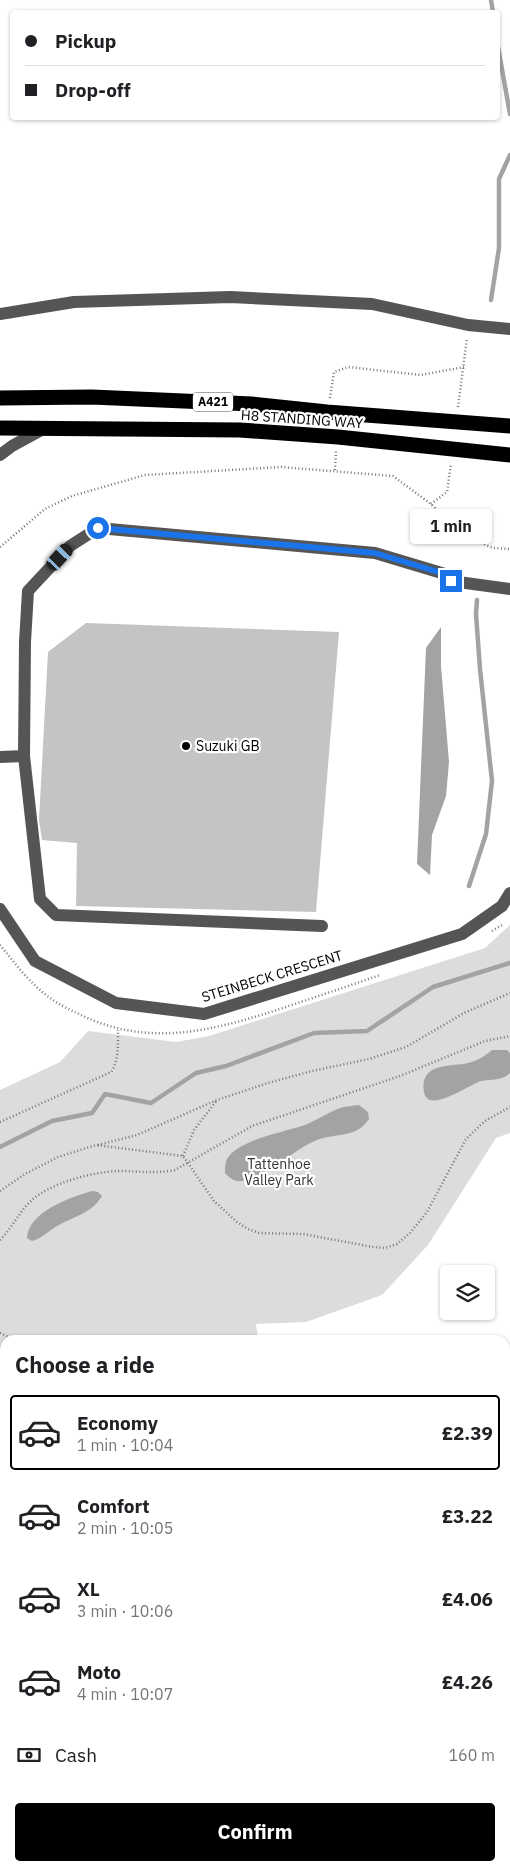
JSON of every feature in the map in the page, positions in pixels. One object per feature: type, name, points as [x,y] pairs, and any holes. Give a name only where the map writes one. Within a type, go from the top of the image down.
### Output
[{"type":"highway","name":"H8 STANDING WAY","points":[[0,398],[92,397],[222,402],[510,426]]},
{"type":"highway","name":"H8 STANDING WAY","points":[[0,428],[240,430],[338,437],[510,455]]},
{"type":"street","points":[[0,314],[74,302],[230,297],[372,304],[468,325],[510,329]]},
{"type":"street","points":[[0,455],[12,446],[45,428]]},
{"type":"street","points":[[322,926],[56,915],[40,899],[24,756],[25,642],[28,591],[70,546],[98,528],[375,553],[445,574],[451,581],[510,589]]},
{"type":"street","points":[[0,757],[24,756]]},
{"type":"street","name":"STEINBECK CRESCENT","points":[[0,909],[35,961],[116,1003],[204,1014],[462,934],[502,906],[510,893]]},
{"type":"path","points":[[327,412],[334,372],[348,367],[421,375],[464,367]]},
{"type":"path","points":[[335,470],[338,437]]},
{"type":"path","points":[[0,547],[45,509],[72,496],[144,476],[281,467],[392,476],[431,504],[462,536],[493,548],[510,549]]},
{"type":"path","points":[[0,1191],[25,1174],[58,1157],[136,1134],[217,1100],[268,1083],[406,1047],[464,1012],[510,993]]},
{"type":"path","points":[[0,1122],[111,1072],[115,1067],[118,1030]]},
{"type":"path","points":[[0,1240],[30,1202],[53,1186],[87,1176],[116,1171],[161,1172],[175,1170],[252,1126],[400,1076],[485,1041],[510,1036]]},
{"type":"path","points":[[183,1156],[194,1130],[217,1100]]},
{"type":"path","points":[[183,1156],[214,1201],[237,1222],[248,1229],[259,1233],[303,1234],[373,1248],[385,1248],[397,1244],[410,1233],[427,1212],[466,1139],[486,1122],[510,1107]]},
{"type":"path","points":[[96,1145],[183,1156]]},
{"type":"green space","name":"Tattenhoe Valley Park","points":[[510,925],[510,1133],[496,1138],[428,1245],[382,1295],[306,1322],[256,1324],[257,1335],[0,1335],[0,1090],[60,1062],[88,1031],[176,1042],[209,1036],[485,948]]},
{"type":"shaded area","points":[[441,627],[441,666],[449,762],[446,796],[432,835],[430,875],[417,864],[426,648]]},
{"type":"shaded area","points":[[492,1050],[507,1050],[510,1053],[510,1073],[507,1076],[500,1079],[481,1081],[441,1099],[433,1100],[427,1098],[424,1092],[424,1082],[426,1075],[431,1071],[445,1066],[471,1062]]},
{"type":"shaded area","points":[[359,1105],[368,1112],[369,1119],[358,1129],[308,1144],[269,1170],[250,1179],[237,1181],[225,1173],[228,1157],[236,1149],[254,1140],[305,1125],[340,1108]]},
{"type":"shaded area","points":[[92,1191],[98,1192],[102,1196],[98,1202],[83,1214],[55,1227],[36,1240],[32,1241],[27,1238],[29,1229],[42,1213],[73,1197]]},
{"type":"building","name":"Suzuki GB","points":[[86,623],[339,632],[316,912],[76,906],[77,843],[42,840],[39,820],[48,652]]},
{"type":"waterway","points":[[491,0],[493,10]]},
{"type":"waterway","points":[[500,58],[510,114]]},
{"type":"waterway","points":[[491,300],[499,248],[499,179],[510,155]]},
{"type":"waterway","points":[[469,886],[486,834],[492,781],[480,669],[476,614],[477,600]]},
{"type":"waterway","points":[[0,1147],[52,1121],[92,1113],[105,1094],[151,1103],[196,1073],[226,1066],[314,1033],[367,1031],[433,987],[510,963]]},
{"type":"place","name":"Suzuki GB","points":[[186,746]]},
{"type":"route","points":[[98,528],[375,553],[445,574],[451,581]]}]
